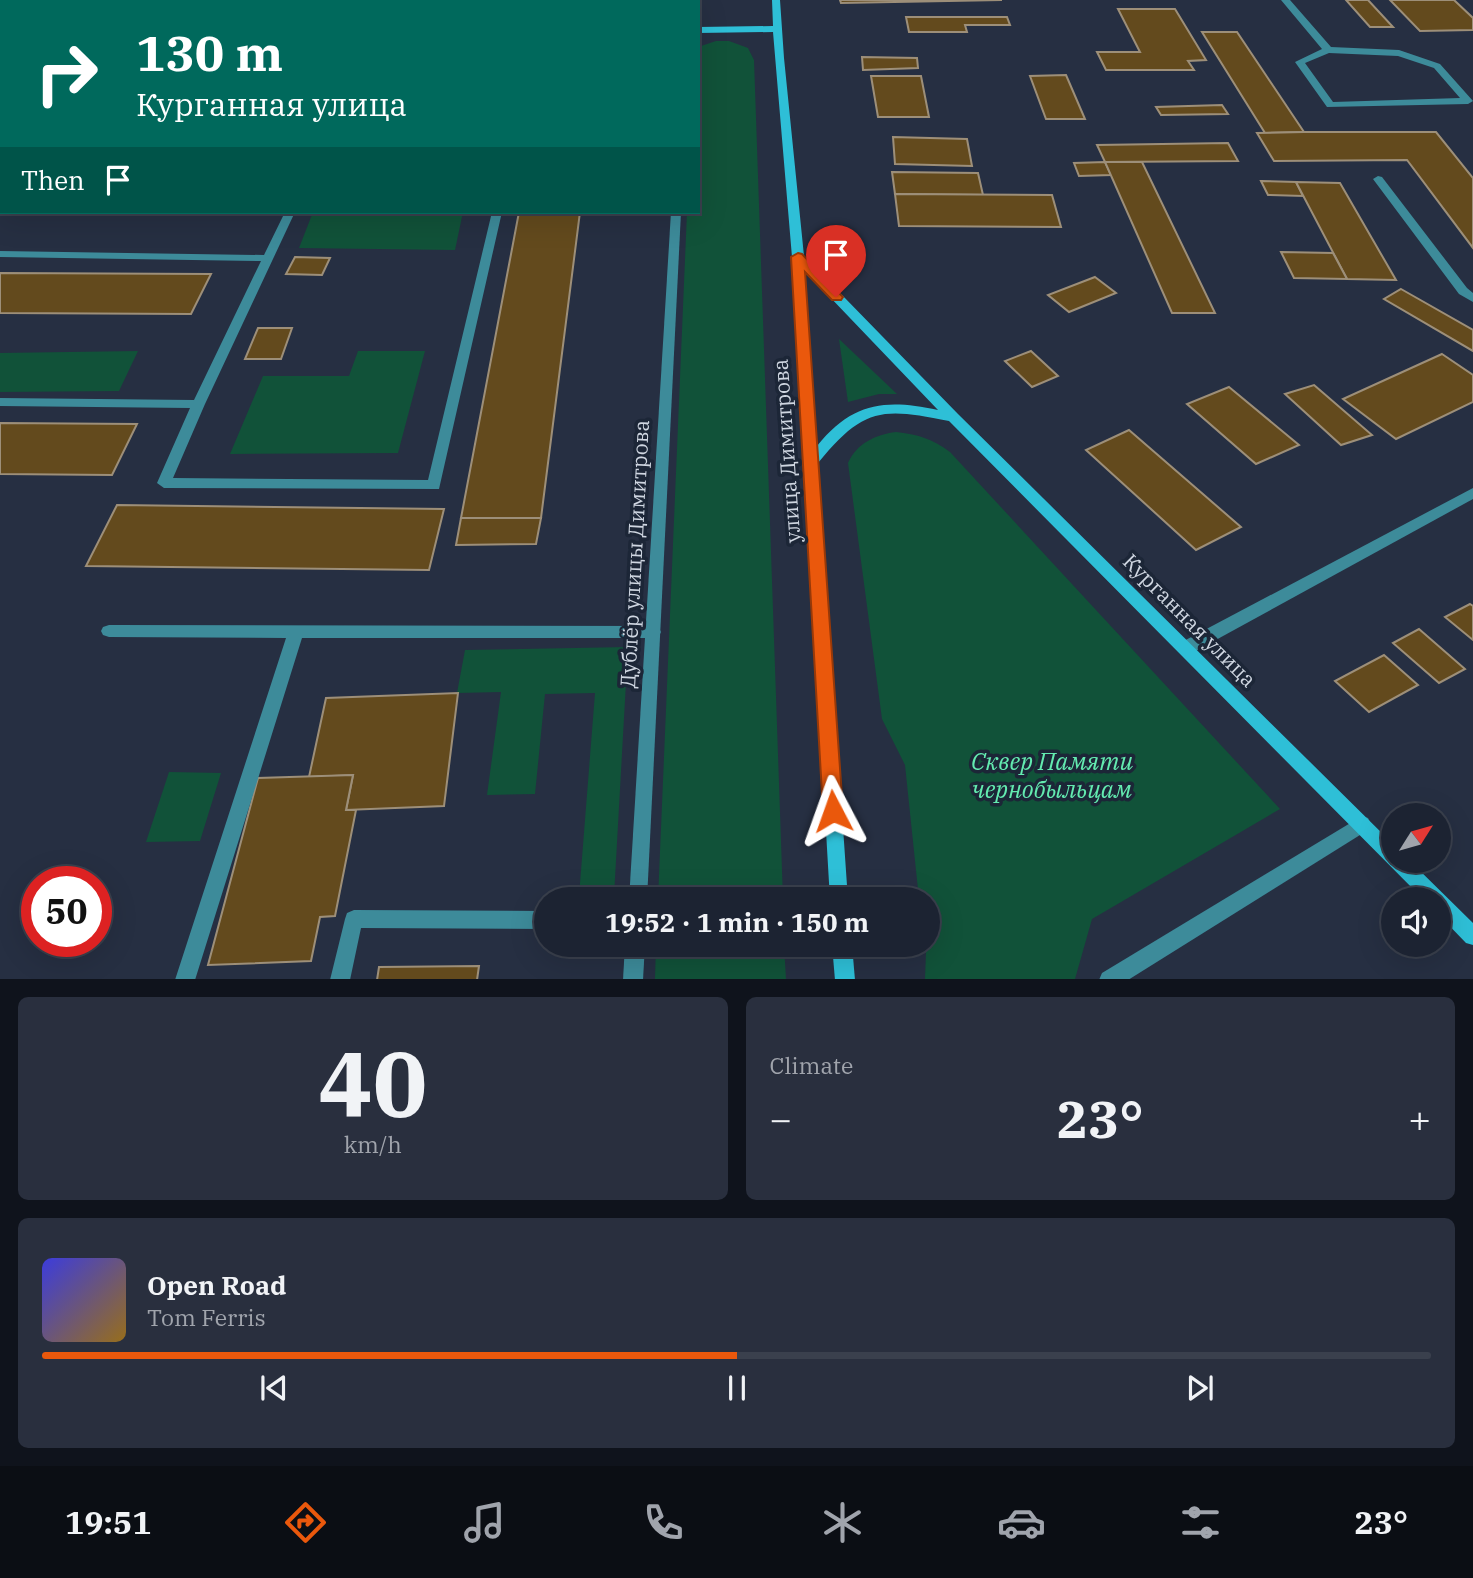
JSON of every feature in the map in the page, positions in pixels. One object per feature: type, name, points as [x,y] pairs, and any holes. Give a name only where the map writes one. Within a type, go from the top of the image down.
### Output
[{"type":"main road","name":"улица Димитрова","points":[[776,0],[798,257],[809,465],[838,887]]},
{"type":"main road","points":[[700,21],[777,24]]},
{"type":"main road","points":[[700,30],[777,24]]},
{"type":"main road","name":"Курганная улица","points":[[798,257],[953,417],[1381,844]]},
{"type":"main road","points":[[809,465],[845,423],[869,411],[899,408],[953,417]]},
{"type":"main road","points":[[1410,873],[1425,887]]},
{"type":"main road","points":[[1451,913],[1473,936]]},
{"type":"main road","points":[[843,957],[845,979]]},
{"type":"street","points":[[1285,0],[1328,50],[1399,53],[1437,66],[1468,100],[1330,105],[1300,62],[1328,50]]},
{"type":"street","points":[[1378,179],[1463,291],[1473,298]]},
{"type":"street","points":[[289,214],[198,404],[164,483],[434,485],[497,214]]},
{"type":"street","name":"Дублёр улицы Димитрова","points":[[639,887],[676,214]]},
{"type":"street","points":[[0,254],[268,258]]},
{"type":"street","points":[[0,402],[198,404]]},
{"type":"street","points":[[1186,648],[1473,494]]},
{"type":"street","points":[[109,631],[653,632]]},
{"type":"street","points":[[185,979],[296,632]]},
{"type":"street","points":[[1109,979],[1362,824]]},
{"type":"street","points":[[340,979],[354,919],[534,920]]},
{"type":"street","points":[[633,979],[634,957]]},
{"type":"green space","points":[[716,41],[729,41],[748,48],[754,60],[783,887],[659,887],[687,214],[700,214],[700,46]]},
{"type":"green space","points":[[312,214],[463,214],[455,250],[299,248]]},
{"type":"green space","points":[[839,339],[897,394],[879,394],[848,402]]},
{"type":"green space","points":[[138,351],[119,391],[0,392],[0,353]]},
{"type":"green space","points":[[358,351],[425,351],[398,453],[230,454],[263,376],[349,376]]},
{"type":"green space","name":"Сквер Памяти чернобыльцам","points":[[896,432],[911,434],[925,438],[950,452],[1280,809],[1092,919],[1075,979],[925,979],[926,957],[940,957],[940,887],[918,887],[905,765],[882,719],[848,463],[856,450],[881,435]]},
{"type":"green space","points":[[628,647],[615,887],[580,887],[595,693],[545,694],[535,794],[487,795],[501,692],[457,693],[465,650]]},
{"type":"green space","points":[[169,772],[221,773],[200,841],[146,842]]},
{"type":"green space","points":[[656,957],[785,957],[786,979],[655,979]]},
{"type":"building","points":[[840,0],[1002,0],[841,3]]},
{"type":"building","points":[[1346,0],[1368,0],[1393,27],[1370,27]]},
{"type":"building","points":[[1390,0],[1454,0],[1473,18],[1473,30],[1420,31]]},
{"type":"building","points":[[1118,9],[1175,9],[1206,60],[1188,61],[1194,70],[1106,70],[1097,52],[1140,52]]},
{"type":"building","points":[[906,17],[1007,17],[1010,25],[965,25],[967,32],[909,32]]},
{"type":"building","points":[[1202,32],[1237,32],[1304,132],[1265,133]]},
{"type":"building","points":[[862,57],[917,58],[918,68],[863,70]]},
{"type":"building","points":[[1066,75],[1085,119],[1046,119],[1030,76]]},
{"type":"building","points":[[871,76],[921,76],[929,117],[878,117]]},
{"type":"building","points":[[1222,105],[1228,114],[1161,115],[1156,107]]},
{"type":"building","points":[[1436,132],[1473,178],[1473,248],[1407,160],[1274,161],[1257,133]]},
{"type":"building","points":[[893,137],[967,139],[972,166],[895,164]]},
{"type":"building","points":[[1228,143],[1238,161],[1105,162],[1097,145]]},
{"type":"building","points":[[1105,162],[1111,175],[1079,176],[1074,163]]},
{"type":"building","points":[[1105,162],[1142,162],[1215,313],[1172,313]]},
{"type":"building","points":[[892,172],[978,173],[983,195],[895,194]]},
{"type":"building","points":[[1261,181],[1296,182],[1303,196],[1268,195]]},
{"type":"building","points":[[1296,182],[1340,183],[1396,280],[1347,279]]},
{"type":"building","points":[[895,194],[1052,195],[1061,227],[899,226]]},
{"type":"building","points":[[519,214],[580,214],[541,518],[461,518]]},
{"type":"building","points":[[1281,252],[1333,253],[1347,279],[1294,278]]},
{"type":"building","points":[[295,257],[330,258],[322,275],[286,274]]},
{"type":"building","points":[[0,273],[211,274],[191,314],[0,313]]},
{"type":"building","points":[[1095,277],[1116,293],[1069,312],[1048,295]]},
{"type":"building","points":[[1401,289],[1473,330],[1473,351],[1384,299]]},
{"type":"building","points":[[258,328],[292,328],[281,359],[245,359]]},
{"type":"building","points":[[1031,351],[1058,376],[1032,387],[1005,361]]},
{"type":"building","points":[[1442,354],[1473,375],[1473,402],[1396,439],[1343,399]]},
{"type":"building","points":[[1314,385],[1372,435],[1341,445],[1285,394]]},
{"type":"building","points":[[1229,387],[1299,445],[1256,464],[1187,404]]},
{"type":"building","points":[[0,423],[137,424],[112,475],[0,474]]},
{"type":"building","points":[[1129,430],[1241,527],[1196,550],[1086,450]]},
{"type":"building","points":[[117,505],[444,509],[429,570],[86,566]]},
{"type":"building","points":[[461,518],[541,518],[536,544],[456,545]]},
{"type":"building","points":[[1470,604],[1473,606],[1473,640],[1445,617]]},
{"type":"building","points":[[1419,629],[1465,669],[1439,683],[1393,643]]},
{"type":"building","points":[[1384,655],[1418,685],[1369,712],[1335,681]]},
{"type":"building","points":[[458,693],[444,806],[346,810],[353,775],[309,777],[326,698]]},
{"type":"building","points":[[353,775],[346,810],[356,810],[335,916],[320,917],[311,961],[208,965],[258,778]]},
{"type":"building","points":[[479,966],[477,979],[377,979],[379,967]]},
{"type":"route","points":[[833,811],[809,465],[798,257],[836,297]]}]
